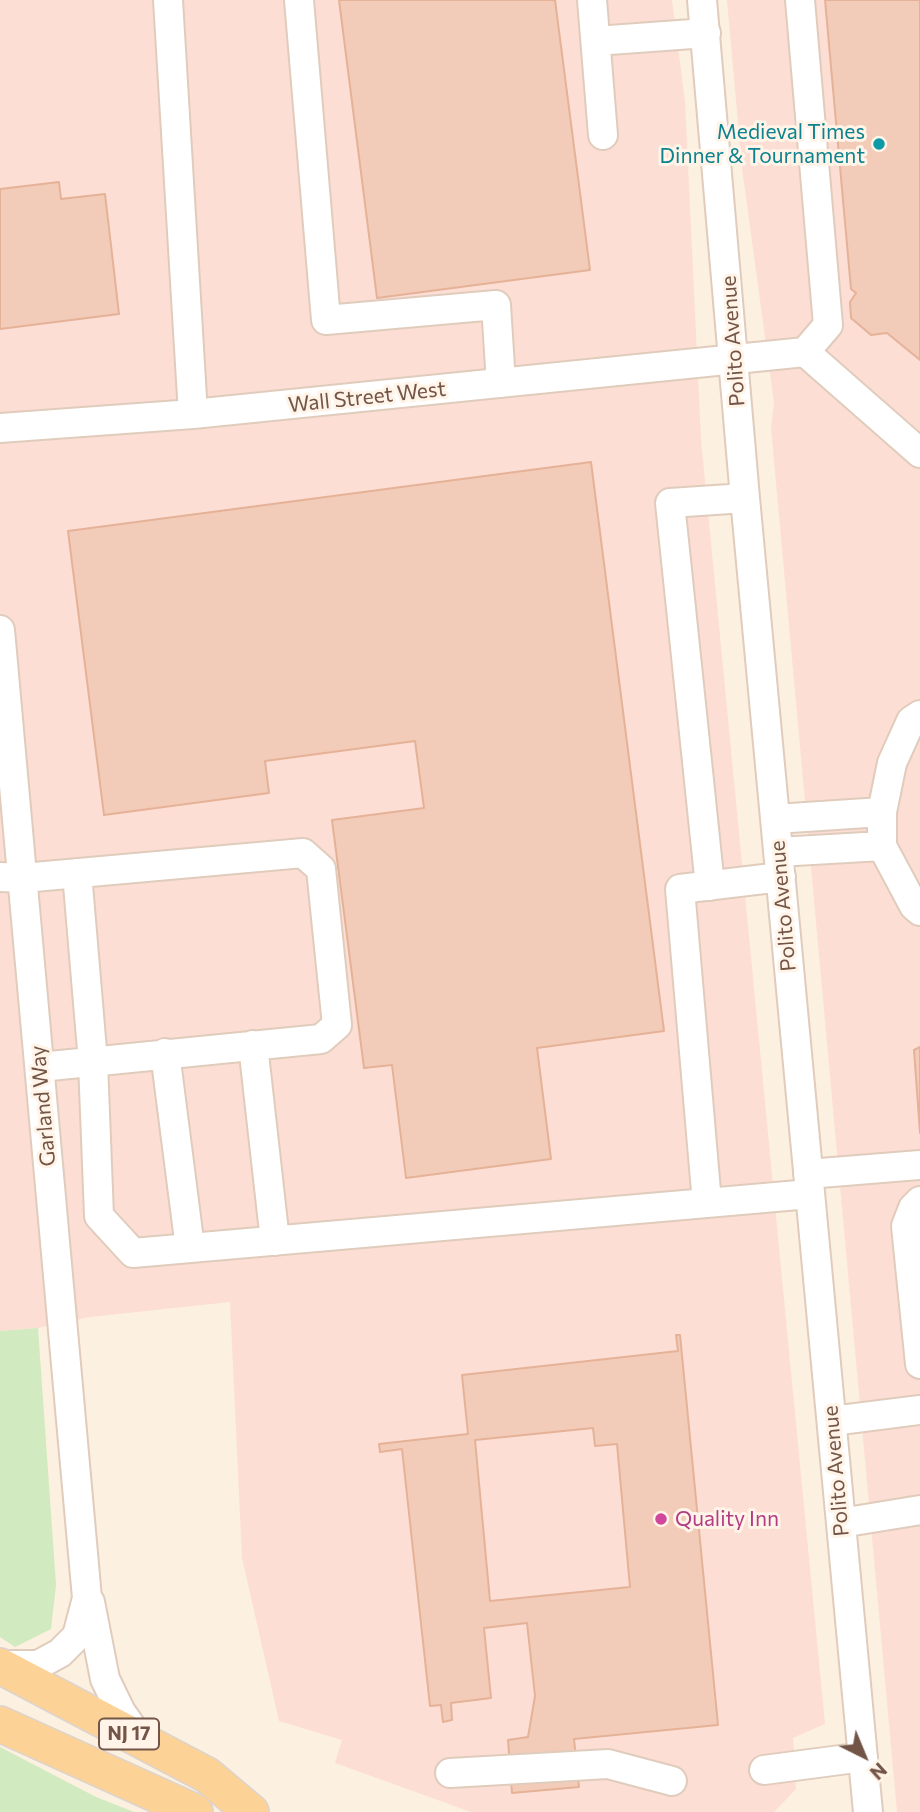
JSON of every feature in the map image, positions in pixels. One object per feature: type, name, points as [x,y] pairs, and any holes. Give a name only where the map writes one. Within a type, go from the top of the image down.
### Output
[{"type":"main road","name":"NJ 17","points":[[0,1665],[216,1781],[251,1812]]},
{"type":"main road","name":"NJ 17","points":[[0,1724],[195,1812]]},
{"type":"street","points":[[167,0],[193,414]]},
{"type":"street","points":[[299,0],[326,320],[496,305],[501,383]]},
{"type":"street","points":[[592,0],[603,135]]},
{"type":"street","name":"Polito Avenue","points":[[702,0],[745,498],[868,1812]]},
{"type":"street","points":[[800,0],[828,326],[805,352],[920,453]]},
{"type":"street","points":[[596,41],[706,33]]},
{"type":"street","name":"Wall Street West","points":[[0,428],[193,414],[805,352]]},
{"type":"street","points":[[710,886],[670,503],[745,498]]},
{"type":"street","name":"Garland Way","points":[[0,630],[11,877],[40,1067],[87,1598],[82,1624],[69,1645],[38,1665],[0,1665]]},
{"type":"street","points":[[920,715],[911,721],[892,763],[882,812],[882,846],[914,906],[920,911]]},
{"type":"street","points":[[775,819],[882,812]]},
{"type":"street","points":[[707,1203],[680,889],[710,886],[780,864],[882,846]]},
{"type":"street","points":[[11,877],[303,853],[321,869],[337,1024],[321,1039],[40,1067]]},
{"type":"street","points":[[77,873],[93,1062],[99,1216],[133,1253],[707,1203],[920,1165]]},
{"type":"street","points":[[253,1045],[275,1241]]},
{"type":"street","points":[[165,1053],[190,1248]]},
{"type":"street","points":[[920,1201],[913,1208],[906,1226],[920,1364]]},
{"type":"street","points":[[832,1421],[920,1410]]},
{"type":"street","points":[[841,1523],[920,1510]]},
{"type":"street","name":"Garland Way","points":[[86,1583],[105,1679],[121,1712],[141,1740]]},
{"type":"street","points":[[764,1770],[863,1757]]},
{"type":"street","points":[[450,1773],[495,1773],[608,1764],[672,1781]]},
{"type":"shaded area","points":[[0,0],[672,0],[685,102],[701,439],[825,1724],[793,1738],[796,1789],[774,1812],[471,1812],[335,1763],[342,1740],[279,1721],[242,1558],[230,1302],[90,1317],[38,1328],[0,1331]]},
{"type":"shaded area","points":[[727,0],[920,0],[920,1812],[897,1812],[771,428],[774,403],[742,168]]},
{"type":"green space","points":[[38,1328],[56,1585],[51,1629],[15,1647],[0,1637],[0,1331]]},
{"type":"green space","points":[[0,1747],[96,1797],[134,1812],[0,1812]]},
{"type":"building","points":[[339,0],[555,0],[590,270],[377,298]]},
{"type":"building","name":"Medieval Times Dinner & Tournament","points":[[825,0],[920,0],[920,360],[887,333],[871,335],[851,318],[850,302],[856,293],[851,289]]},
{"type":"building","points":[[59,182],[61,199],[105,194],[119,314],[0,329],[0,189]]},
{"type":"building","points":[[591,462],[664,1031],[537,1048],[551,1159],[406,1178],[392,1065],[364,1068],[332,820],[424,808],[415,741],[265,761],[269,793],[104,815],[68,531]]},
{"type":"building","points":[[920,1047],[920,1133],[914,1050]]},
{"type":"building","name":"Quality Inn","points":[[676,1335],[680,1335],[718,1725],[574,1739],[579,1787],[512,1793],[508,1740],[528,1737],[535,1696],[527,1623],[484,1628],[491,1698],[451,1703],[452,1720],[443,1722],[441,1705],[430,1706],[402,1449],[380,1452],[379,1444],[468,1434],[462,1375],[678,1351]],"holes":[[[593,1428],[595,1446],[617,1444],[630,1587],[490,1601],[475,1440]]]},
{"type":"place","name":"Medieval Times Dinner & Tournament","points":[[879,144]]},
{"type":"place","name":"Quality Inn","points":[[661,1519]]}]
